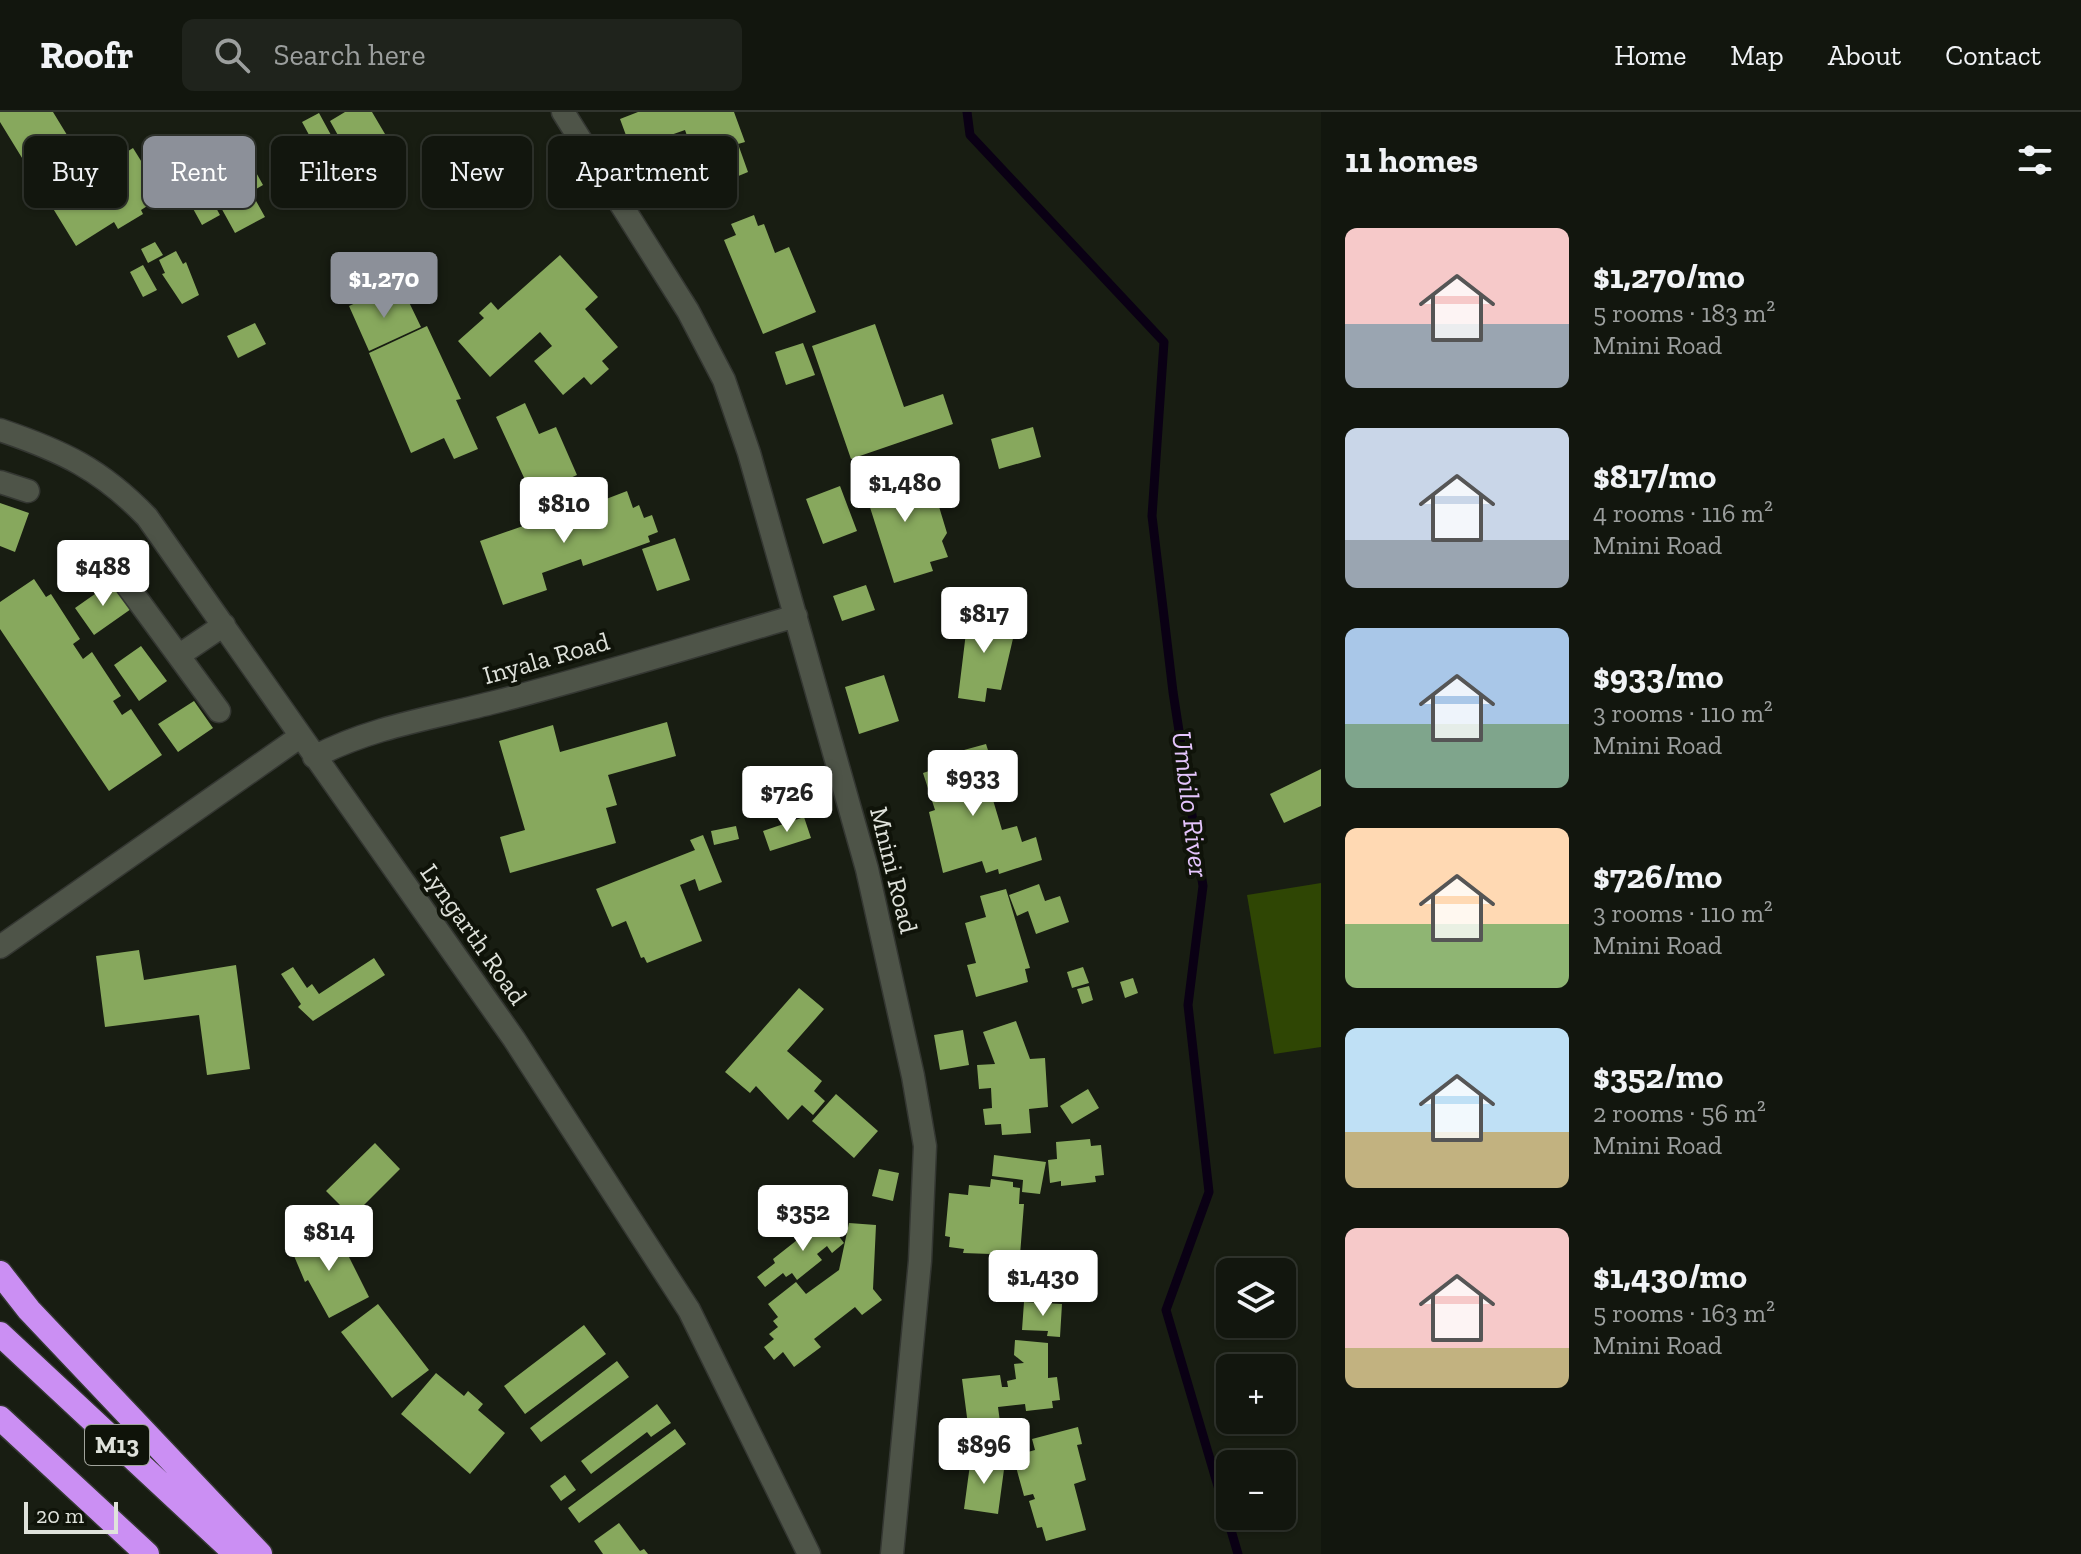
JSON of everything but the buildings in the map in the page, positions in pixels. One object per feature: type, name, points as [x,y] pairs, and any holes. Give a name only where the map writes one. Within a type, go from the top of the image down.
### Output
[{"type":"highway","points":[[0,1273],[29,1310],[260,1554]]},
{"type":"highway","name":"M13","points":[[0,1334],[236,1554]]},
{"type":"highway","name":"M13","points":[[0,1418],[147,1554]]},
{"type":"street","name":"Mnini Road","points":[[563,112],[688,311],[724,380],[749,453],[867,869],[923,1124],[925,1191],[920,1261],[892,1554]]},
{"type":"street","name":"Lyngarth Road","points":[[0,430],[67,455],[113,484],[147,517],[514,1039],[689,1310],[809,1554]]},
{"type":"street","points":[[0,482],[28,491]]},
{"type":"street","points":[[107,558],[181,654],[219,711]]},
{"type":"street","name":"Inyala Road","points":[[314,757],[352,738],[394,725],[497,702],[796,616]]},
{"type":"street","points":[[181,654],[224,625]]},
{"type":"street","points":[[0,947],[301,736]]},
{"type":"green space","points":[[1321,883],[1321,1047],[1274,1054],[1247,895]]},
{"type":"waterway","name":"Umbilo River","points":[[967,112],[970,135],[1164,342],[1152,516],[1173,692],[1203,886],[1188,1005],[1209,1192],[1166,1310],[1238,1554]]}]
